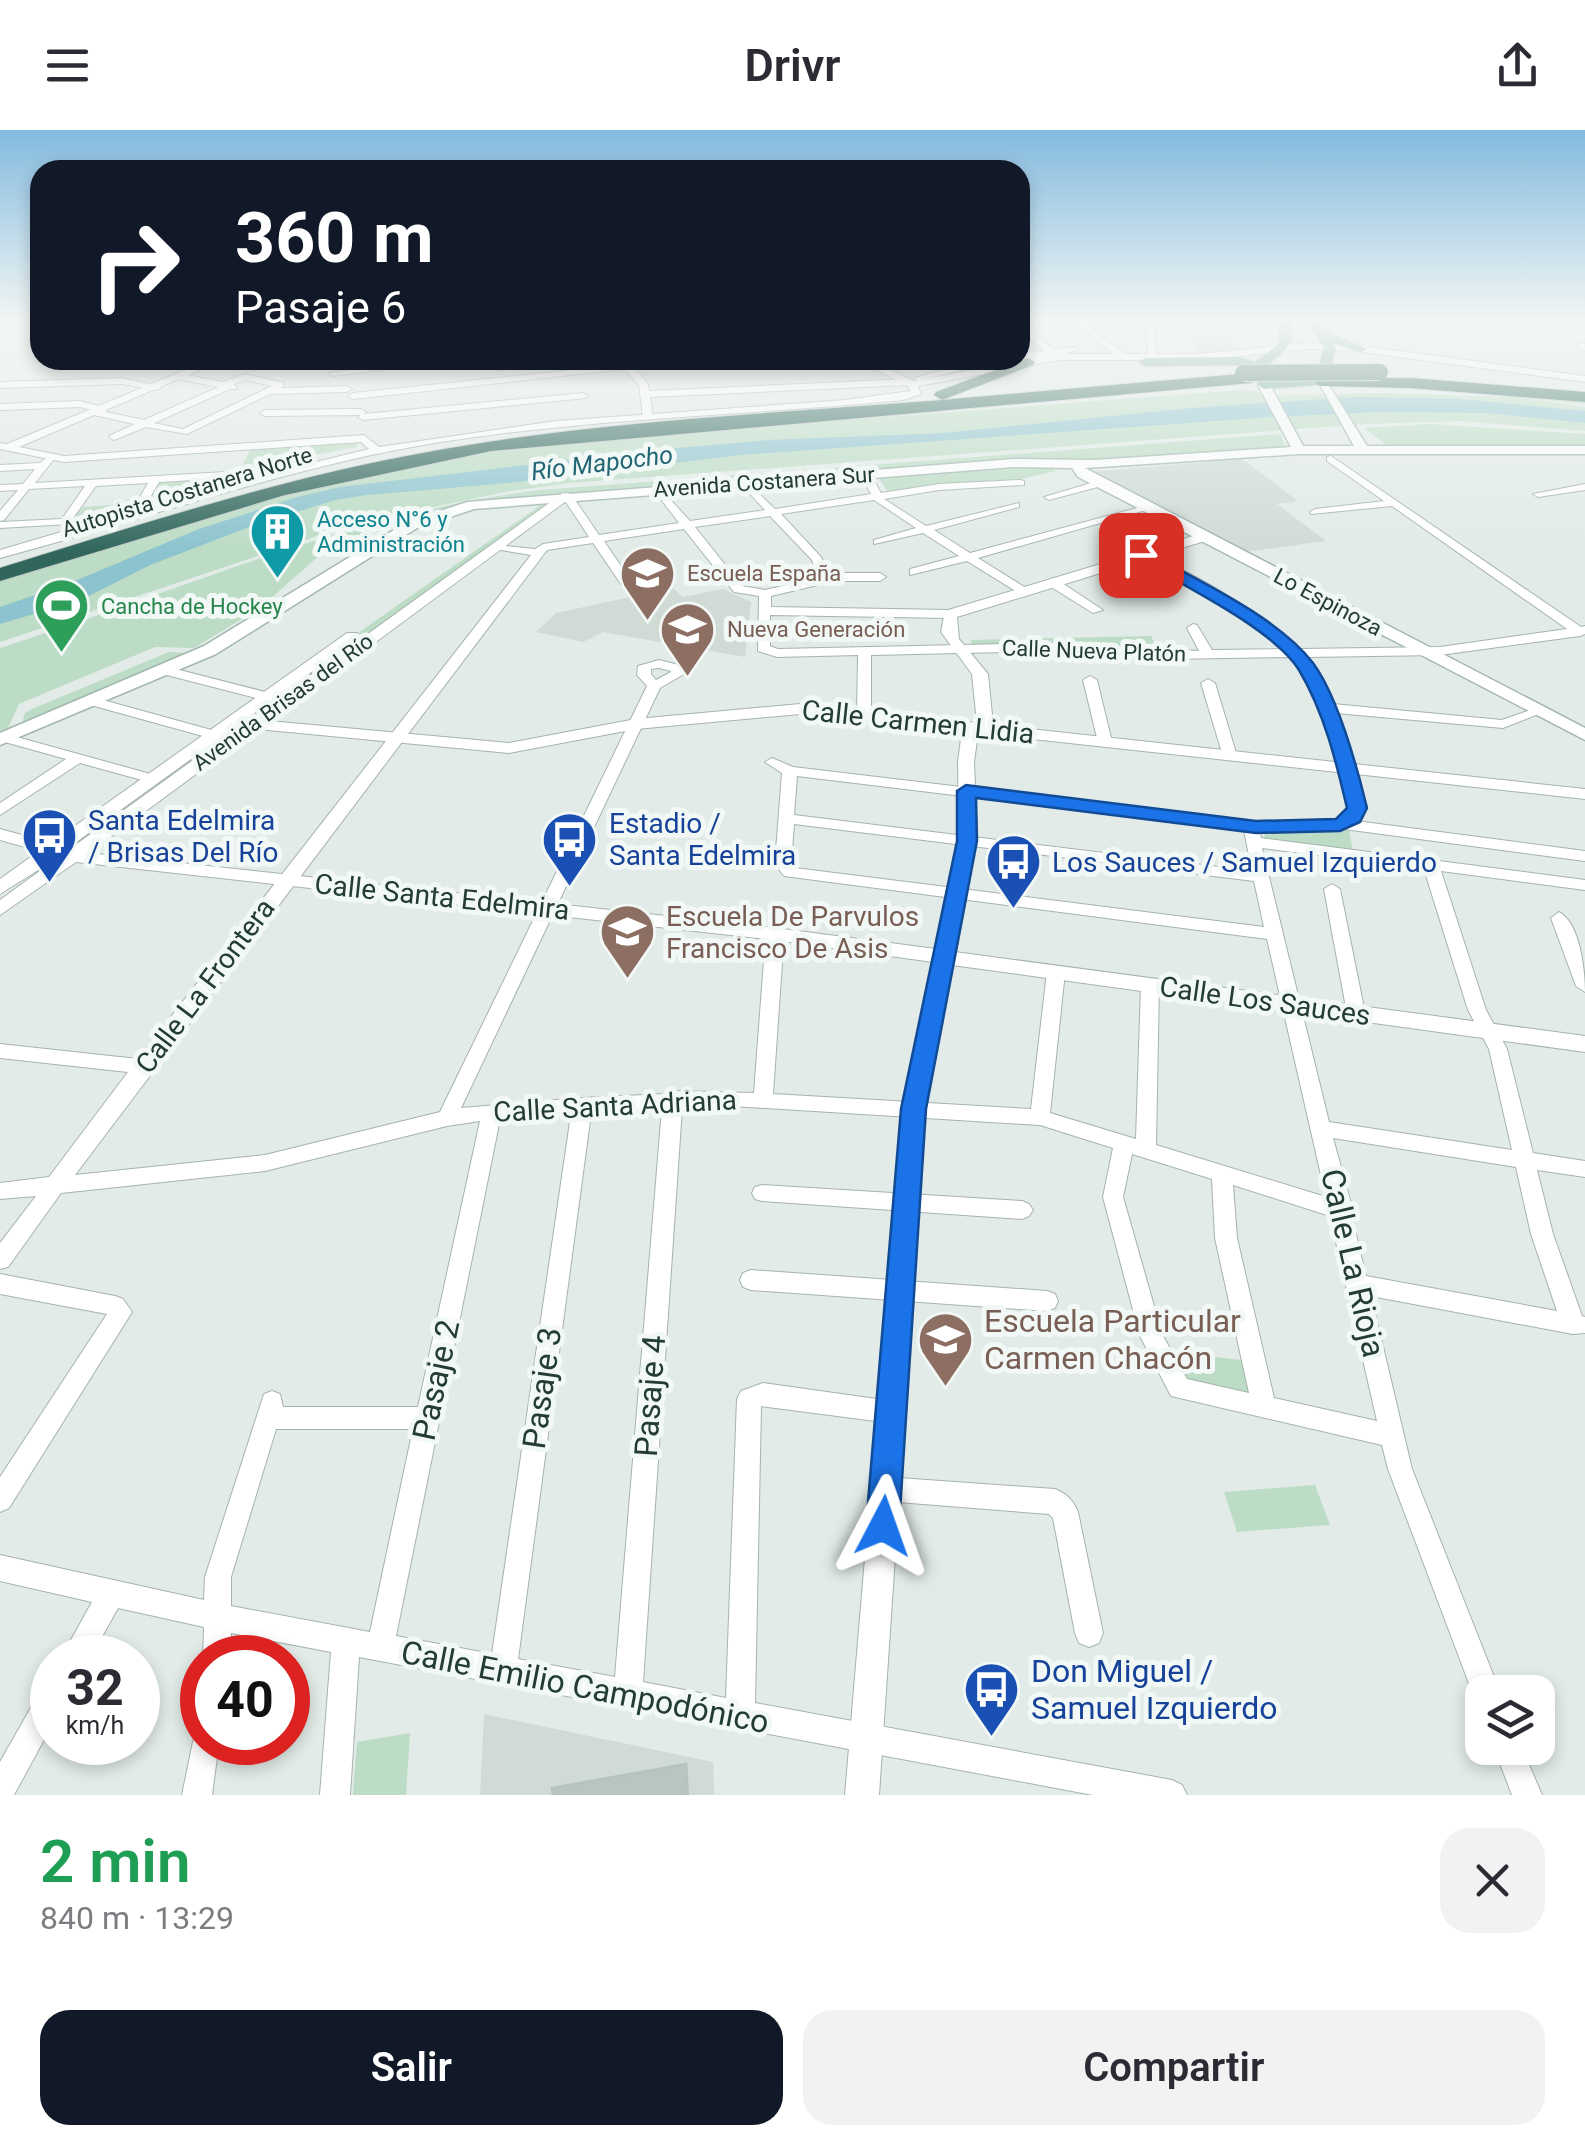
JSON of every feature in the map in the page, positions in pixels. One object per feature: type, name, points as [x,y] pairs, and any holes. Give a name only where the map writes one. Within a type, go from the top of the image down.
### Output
[{"type":"highway","points":[[867,408],[922,398]]},
{"type":"highway","name":"Autopista Costanera Norte","points":[[0,567],[262,486],[417,450],[551,432],[989,398]]},
{"type":"highway","name":"Autopista Costanera Norte","points":[[0,576],[274,490],[426,456],[564,437],[1037,398]]},
{"type":"highway","points":[[1016,400],[1060,398]]},
{"type":"main road","points":[[1270,398],[1299,450]]},
{"type":"main road","points":[[1331,398],[1362,449]]},
{"type":"main road","name":"Avenida Costanera Sur","points":[[3,739],[216,646],[422,520],[462,506],[512,499],[1014,464],[1076,464],[1299,450],[1585,450]]},
{"type":"main road","name":"Lo Espinoza","points":[[1076,464],[1080,472],[1101,484],[1585,735]]},
{"type":"street","points":[[3,446],[133,398]]},
{"type":"street","points":[[114,438],[201,398]]},
{"type":"street","points":[[0,407],[82,404],[184,432],[259,398]]},
{"type":"street","points":[[353,398],[362,415],[364,438],[376,450]]},
{"type":"street","points":[[563,398],[571,424]]},
{"type":"street","points":[[265,413],[362,415],[566,398]]},
{"type":"street","points":[[645,398],[648,417]]},
{"type":"street","points":[[0,554],[279,472],[376,450],[571,424],[894,398]]},
{"type":"street","points":[[0,468],[364,438]]},
{"type":"street","points":[[3,446],[47,462]]},
{"type":"street","points":[[1331,458],[1583,632]]},
{"type":"street","points":[[0,521],[47,462]]},
{"type":"street","points":[[0,488],[279,472]]},
{"type":"street","points":[[865,474],[874,496],[1022,591]]},
{"type":"street","points":[[136,513],[156,478]]},
{"type":"street","points":[[66,520],[93,482]]},
{"type":"street","points":[[499,547],[540,550],[874,496],[1020,482]]},
{"type":"street","points":[[746,483],[817,559],[821,577]]},
{"type":"street","points":[[1049,497],[1101,484]]},
{"type":"street","points":[[1538,494],[1585,487]]},
{"type":"street","points":[[658,490],[735,587],[765,594],[812,583],[821,577],[880,578]]},
{"type":"street","points":[[567,496],[625,581]]},
{"type":"street","name":"Avenida Brisas del Río","points":[[0,909],[149,778],[527,518],[567,496]]},
{"type":"street","name":"Avenida Brisas del Río","points":[[0,888],[60,853],[252,724],[499,547],[547,497]]},
{"type":"street","points":[[512,499],[527,518],[540,550]]},
{"type":"street","points":[[1316,512],[1394,503]]},
{"type":"street","points":[[878,542],[1015,505]]},
{"type":"street","points":[[914,572],[1148,508]]},
{"type":"street","points":[[0,521],[116,519]]},
{"type":"street","points":[[765,611],[950,614],[1203,536]]},
{"type":"street","name":"Calle La Frontera","points":[[0,1260],[143,1066],[540,550]]},
{"type":"street","points":[[1141,555],[1252,618],[1293,652],[1312,674],[1349,769],[1357,808],[1344,824]]},
{"type":"street","points":[[1052,582],[1097,610]]},
{"type":"street","name":"Calle Nueva Platón","points":[[765,594],[762,646],[766,651],[1050,647],[1207,654],[1444,650],[1583,632]]},
{"type":"street","points":[[862,1795],[914,1109],[967,841],[966,791],[978,729],[981,676],[958,650],[948,627],[950,614]]},
{"type":"street","points":[[1193,628],[1207,654]]},
{"type":"street","points":[[864,716],[865,652]]},
{"type":"street","points":[[164,670],[264,696]]},
{"type":"street","points":[[1090,680],[1105,742]]},
{"type":"street","points":[[1208,683],[1230,756]]},
{"type":"street","points":[[448,1118],[654,686]]},
{"type":"street","points":[[92,701],[210,734]]},
{"type":"street","points":[[1327,708],[1503,724],[1539,711]]},
{"type":"street","name":"Calle Carmen Lidia","points":[[252,724],[509,748],[636,724],[778,709],[1585,794]]},
{"type":"street","points":[[3,739],[149,778]]},
{"type":"street","points":[[0,810],[78,758]]},
{"type":"street","points":[[772,762],[790,771],[966,791],[1431,866],[1585,886]]},
{"type":"street","points":[[790,771],[786,870],[1275,934]]},
{"type":"street","points":[[786,820],[1261,877]]},
{"type":"street","points":[[1255,835],[1344,824],[1585,856]]},
{"type":"street","name":"Calle Santa Edelmira","points":[[0,834],[60,853],[775,934],[946,958]]},
{"type":"street","name":"Calle La Rioja","points":[[1255,835],[1261,877],[1392,1436],[1410,1497],[1479,1675]]},
{"type":"street","points":[[1431,866],[1477,1010],[1498,1049],[1550,1260],[1579,1325]]},
{"type":"street","points":[[1332,889],[1356,1013]]},
{"type":"street","points":[[1559,918],[1585,986]]},
{"type":"street","points":[[763,1100],[775,934]]},
{"type":"street","name":"Calle Los Sauces","points":[[946,958],[1585,1044]]},
{"type":"street","points":[[1040,1117],[1056,972]]},
{"type":"street","points":[[1150,985],[1135,1145],[1114,1180],[1113,1197],[1151,1336],[1179,1388],[1392,1436]]},
{"type":"street","points":[[0,1051],[143,1066]]},
{"type":"street","name":"Calle Santa Adriana","points":[[0,1191],[288,1159],[448,1118],[673,1098],[1040,1117],[1342,1211]]},
{"type":"street","name":"Pasaje 4","points":[[628,1694],[673,1098]]},
{"type":"street","name":"Pasaje 3","points":[[503,1670],[582,1104]]},
{"type":"street","name":"Pasaje 2","points":[[380,1648],[492,1112]]},
{"type":"street","points":[[1322,1129],[1585,1169]]},
{"type":"street","points":[[1222,1172],[1226,1238],[1264,1406]]},
{"type":"street","points":[[762,1193],[1022,1210]]},
{"type":"street","points":[[751,1280],[1047,1301]]},
{"type":"street","points":[[0,1284],[115,1306],[120,1312],[0,1499]]},
{"type":"street","points":[[1358,1284],[1579,1325]]},
{"type":"street","points":[[740,1716],[749,1399],[763,1394],[891,1412]]},
{"type":"street","points":[[218,1635],[218,1577],[270,1410],[428,1418]]},
{"type":"street","points":[[886,1489],[1054,1502],[1065,1512],[1089,1633]]},
{"type":"street","name":"Calle Emilio Campodónico","points":[[0,1568],[218,1617],[1172,1795]]},
{"type":"street","points":[[88,1635],[112,1592]]},
{"type":"street","points":[[335,1795],[346,1640]]},
{"type":"street","points":[[0,1791],[30,1737]]},
{"type":"street","points":[[197,1795],[202,1765]]},
{"type":"street","points":[[1515,1765],[1527,1795]]},
{"type":"shaded area","points":[[1242,459],[1298,501],[1277,504],[1326,541],[1244,552],[1090,472]]},
{"type":"shaded area","name":"Escuela España","points":[[673,588],[683,597],[723,589],[751,602],[745,657],[603,632],[583,642],[536,632],[556,613]]},
{"type":"shaded area","points":[[484,1714],[713,1762],[714,1795],[480,1795]]},
{"type":"green space","points":[[1140,398],[1585,399],[1585,404],[1530,399],[1585,407],[1585,431],[1462,421],[1366,424],[569,483],[505,492],[353,524],[0,642],[0,579],[335,483],[541,443]]},
{"type":"green space","points":[[1429,424],[1585,434],[1585,447],[1386,445],[1364,428]]},
{"type":"green space","points":[[1280,434],[1286,447],[1089,463],[981,463],[489,500],[409,517],[331,545],[260,608],[194,648],[155,647],[19,704],[8,728],[0,731],[0,648],[267,556],[401,516],[540,490]]},
{"type":"green space","points":[[358,444],[357,447],[241,468],[251,449]]},
{"type":"green space","points":[[1049,467],[1056,471],[1017,480],[887,491],[878,477]]},
{"type":"green space","points":[[258,473],[116,514],[73,517],[83,507],[110,505],[140,496],[150,480]]},
{"type":"green space","points":[[548,500],[554,501],[262,710],[243,721],[234,720]]},
{"type":"green space","points":[[1151,636],[1157,649],[1054,643],[972,644],[971,640]]},
{"type":"green space","points":[[169,652],[188,653],[22,724],[25,713],[32,709]]},
{"type":"green space","points":[[1349,830],[1353,852],[1265,841],[1264,831]]},
{"type":"green space","points":[[1168,1352],[1242,1360],[1253,1396],[1187,1381]]},
{"type":"green space","points":[[1315,1485],[1330,1525],[1237,1532],[1224,1492]]},
{"type":"green space","points":[[410,1733],[406,1795],[353,1795],[357,1742]]},
{"type":"water","name":"Río Mapocho","points":[[1345,398],[1460,399],[1585,411],[1585,423],[1488,413],[1379,412],[1272,417],[741,455],[508,483],[367,495],[335,500],[252,526],[150,565],[81,600],[0,624],[0,607],[70,583],[199,529],[340,487],[665,449],[769,440],[943,433],[1191,408]]},
{"type":"building","points":[[686,1764],[688,1795],[553,1795],[552,1788]]},
{"type":"place","name":"Acceso N°6 y Administración","points":[[278,581]]},
{"type":"place","name":"Escuela España","points":[[648,622]]},
{"type":"place","name":"Cancha de Hockey","points":[[62,655]]},
{"type":"place","name":"Nueva Generación","points":[[688,678]]},
{"type":"place","name":"Santa Edelmira / Brisas Del Río","points":[[49,885]]},
{"type":"place","name":"Estadio / Santa Edelmira","points":[[570,888]]},
{"type":"place","name":"Los Sauces / Samuel Izquierdo","points":[[1013,911]]},
{"type":"place","name":"Escuela De Parvulos Francisco De Asis","points":[[627,981]]},
{"type":"place","name":"Escuela Particular Carmen Chacón","points":[[945,1388]]},
{"type":"place","name":"Don Miguel / Samuel Izquierdo","points":[[992,1738]]},
{"type":"route","points":[[883,1526],[914,1109],[967,841],[966,791],[1256,827],[1340,825],[1353,818],[1357,808],[1343,749],[1306,666],[1252,618],[1141,555]]}]
